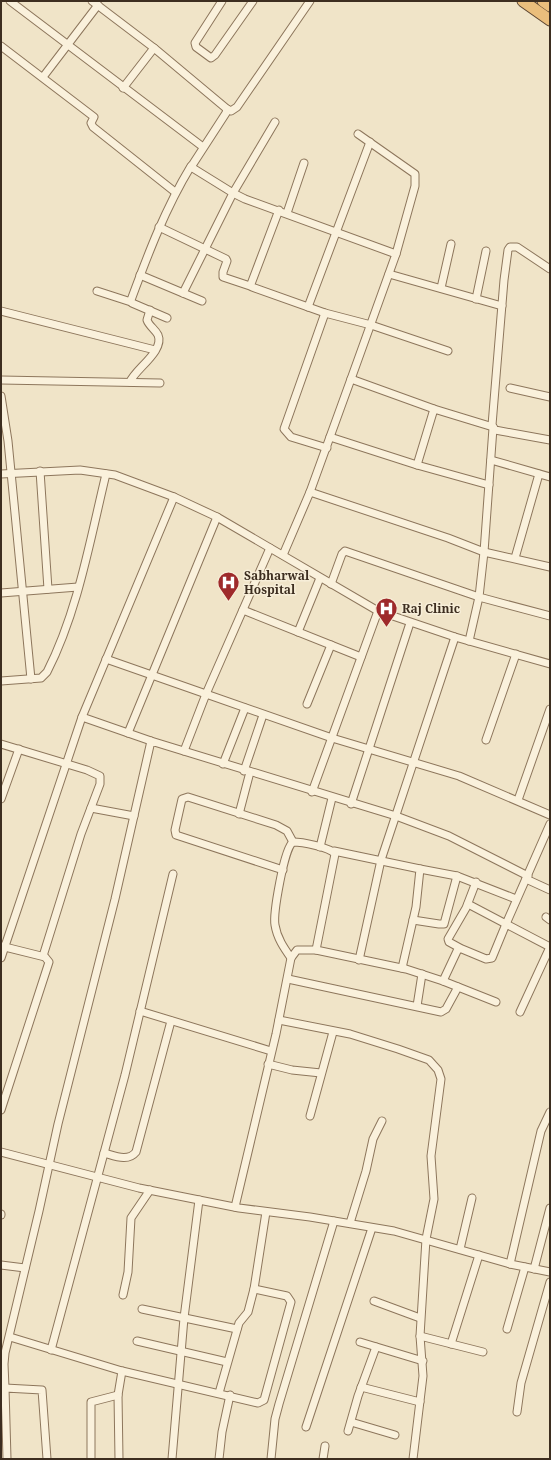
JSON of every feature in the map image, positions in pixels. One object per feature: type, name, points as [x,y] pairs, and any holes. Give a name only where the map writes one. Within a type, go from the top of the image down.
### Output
[{"type":"highway","points":[[523,1],[550,20]]},
{"type":"highway","points":[[543,1],[550,6]]},
{"type":"street","points":[[10,1],[69,44],[123,88],[203,147]]},
{"type":"street","points":[[222,1],[195,43],[196,47],[211,58],[216,55],[253,1]]},
{"type":"street","points":[[43,77],[69,44],[95,3],[154,48],[231,111],[238,107],[310,1]]},
{"type":"street","points":[[1,46],[94,117],[91,123],[93,127],[176,192]]},
{"type":"street","points":[[123,88],[154,48]]},
{"type":"street","points":[[131,302],[159,227],[176,192],[203,147],[226,113],[227,109]]},
{"type":"street","points":[[183,293],[233,193],[275,122]]},
{"type":"street","points":[[283,555],[327,448],[371,325],[396,254],[415,186],[415,174],[358,134]]},
{"type":"street","points":[[308,307],[370,142]]},
{"type":"street","points":[[287,213],[304,163]]},
{"type":"street","points":[[191,166],[233,193],[396,254]]},
{"type":"street","points":[[250,286],[279,210]]},
{"type":"street","points":[[159,227],[227,260],[223,277],[325,313],[371,325],[448,351]]},
{"type":"street","points":[[441,288],[451,244]]},
{"type":"street","points":[[469,641],[479,597],[484,552],[502,306],[507,254],[510,247],[517,247],[550,269]]},
{"type":"street","points":[[476,299],[486,251]]},
{"type":"street","points":[[389,274],[502,306]]},
{"type":"street","points":[[140,275],[202,301]]},
{"type":"street","points":[[97,291],[131,302],[167,318]]},
{"type":"street","points":[[130,382],[132,377],[145,365],[155,350],[158,336],[147,320],[150,310]]},
{"type":"street","points":[[1,311],[155,350]]},
{"type":"street","points":[[325,313],[284,429],[291,437],[327,448]]},
{"type":"street","points":[[351,379],[434,409],[493,428],[550,440]]},
{"type":"street","points":[[1,380],[160,383]]},
{"type":"street","points":[[510,388],[550,397]]},
{"type":"street","points":[[1,396],[6,418],[10,473],[31,679]]},
{"type":"street","points":[[417,465],[434,409]]},
{"type":"street","points":[[330,437],[417,465],[489,485]]},
{"type":"street","points":[[491,460],[550,477]]},
{"type":"street","points":[[1,474],[80,470],[115,475],[174,497],[217,517],[378,611],[455,637],[550,664]]},
{"type":"street","points":[[40,471],[48,589]]},
{"type":"street","points":[[1,681],[41,678],[47,672],[68,619],[78,587],[106,474]]},
{"type":"street","points":[[515,558],[539,474]]},
{"type":"street","points":[[310,492],[448,538],[484,552],[550,567]]},
{"type":"street","points":[[1,958],[3,946],[82,717],[174,497]]},
{"type":"street","points":[[128,733],[217,517]]},
{"type":"street","points":[[184,751],[206,694],[270,548]]},
{"type":"street","points":[[330,584],[342,554],[345,551],[479,597],[550,616]]},
{"type":"street","points":[[298,632],[320,578]]},
{"type":"street","points":[[1,593],[78,587]]},
{"type":"street","points":[[244,610],[361,656]]},
{"type":"street","points":[[312,792],[378,611]]},
{"type":"street","points":[[351,804],[410,623]]},
{"type":"street","points":[[360,960],[380,860],[455,637]]},
{"type":"street","points":[[306,704],[331,645]]},
{"type":"street","points":[[486,740],[516,654]]},
{"type":"street","points":[[106,659],[332,738],[414,761],[459,776],[550,815]]},
{"type":"street","points":[[223,764],[245,708]]},
{"type":"street","points":[[518,800],[550,709]]},
{"type":"street","points":[[239,814],[247,772],[263,715]]},
{"type":"street","points":[[82,717],[247,772],[351,804],[396,816],[449,836],[550,890]]},
{"type":"street","points":[[7,1459],[4,1360],[50,1166],[58,1124],[110,923],[151,741]]},
{"type":"street","points":[[1,744],[66,763],[100,776],[100,784],[58,904],[43,956]]},
{"type":"street","points":[[1,799],[19,749]]},
{"type":"street","points":[[283,870],[179,837],[175,833],[182,799],[185,797],[284,830],[293,842],[457,876],[476,882],[516,900]]},
{"type":"street","points":[[320,847],[332,798]]},
{"type":"street","points":[[91,808],[134,816]]},
{"type":"street","points":[[476,882],[468,904],[448,939],[449,942],[460,948],[486,958],[492,958],[550,824]]},
{"type":"street","points":[[291,958],[280,941],[275,925],[276,904],[283,870],[288,848],[293,842]]},
{"type":"street","points":[[542,845],[550,848]]},
{"type":"street","points":[[316,950],[335,858],[334,851]]},
{"type":"street","points":[[402,968],[413,920],[420,869]]},
{"type":"street","points":[[51,1350],[98,1178],[173,874]]},
{"type":"street","points":[[413,920],[444,924],[457,876]]},
{"type":"street","points":[[468,904],[550,947],[520,1012]]},
{"type":"street","points":[[1,1110],[48,966],[48,959],[43,956],[3,946]]},
{"type":"street","points":[[443,981],[456,951],[460,948]]},
{"type":"street","points":[[234,1207],[288,979],[291,958],[297,950],[316,950],[402,968],[443,981],[496,1002]]},
{"type":"street","points":[[417,1006],[422,974]]},
{"type":"street","points":[[288,979],[439,1012],[444,1011],[458,987]]},
{"type":"street","points":[[140,1011],[271,1051]]},
{"type":"street","points":[[278,1020],[333,1032],[362,1036],[429,1060],[438,1070],[441,1087],[431,1156],[434,1199],[426,1239],[420,1318],[420,1336],[423,1361],[413,1459]]},
{"type":"street","points":[[104,1153],[125,1158],[133,1156],[136,1152],[171,1021]]},
{"type":"street","points":[[310,1116],[333,1032]]},
{"type":"street","points":[[268,1064],[292,1070],[321,1073]]},
{"type":"street","points":[[510,1264],[527,1184],[546,1129],[550,1112]]},
{"type":"street","points":[[350,1224],[366,1170],[373,1139],[382,1121]]},
{"type":"street","points":[[1,1152],[50,1166],[150,1190],[234,1207],[334,1221],[426,1239],[510,1264],[550,1272]]},
{"type":"street","points":[[123,1295],[128,1272],[132,1218],[150,1190]]},
{"type":"street","points":[[460,1249],[472,1198]]},
{"type":"street","points":[[172,1459],[184,1318],[199,1200]]},
{"type":"street","points":[[534,1269],[550,1208]]},
{"type":"street","points":[[219,1393],[240,1320],[248,1312],[254,1289],[266,1212]]},
{"type":"street","points":[[271,1459],[275,1419],[334,1221]]},
{"type":"street","points":[[306,1427],[372,1228]]},
{"type":"street","points":[[451,1344],[479,1255]]},
{"type":"street","points":[[1,1265],[25,1268]]},
{"type":"street","points":[[507,1329],[525,1267]]},
{"type":"street","points":[[517,1412],[521,1383],[550,1282]]},
{"type":"street","points":[[10,1337],[122,1371],[230,1395],[258,1403],[264,1400],[291,1306],[291,1299],[287,1296],[254,1289]]},
{"type":"street","points":[[374,1301],[420,1318]]},
{"type":"street","points":[[142,1309],[237,1329]]},
{"type":"street","points":[[420,1336],[483,1352]]},
{"type":"street","points":[[137,1341],[227,1362]]},
{"type":"street","points":[[360,1342],[423,1361]]},
{"type":"street","points":[[348,1431],[361,1386],[376,1347]]},
{"type":"street","points":[[119,1459],[118,1395],[122,1371]]},
{"type":"street","points":[[361,1386],[420,1402]]},
{"type":"street","points":[[5,1388],[42,1390],[47,1459]]},
{"type":"street","points":[[91,1459],[91,1402],[118,1395]]},
{"type":"street","points":[[219,1459],[222,1432],[230,1395]]},
{"type":"street","points":[[351,1422],[395,1435]]},
{"type":"street","points":[[323,1459],[325,1446]]},
{"type":"place","name":"Sabharwal Hospital","points":[[229,602]]},
{"type":"place","name":"Raj Clinic","points":[[386,628]]}]
